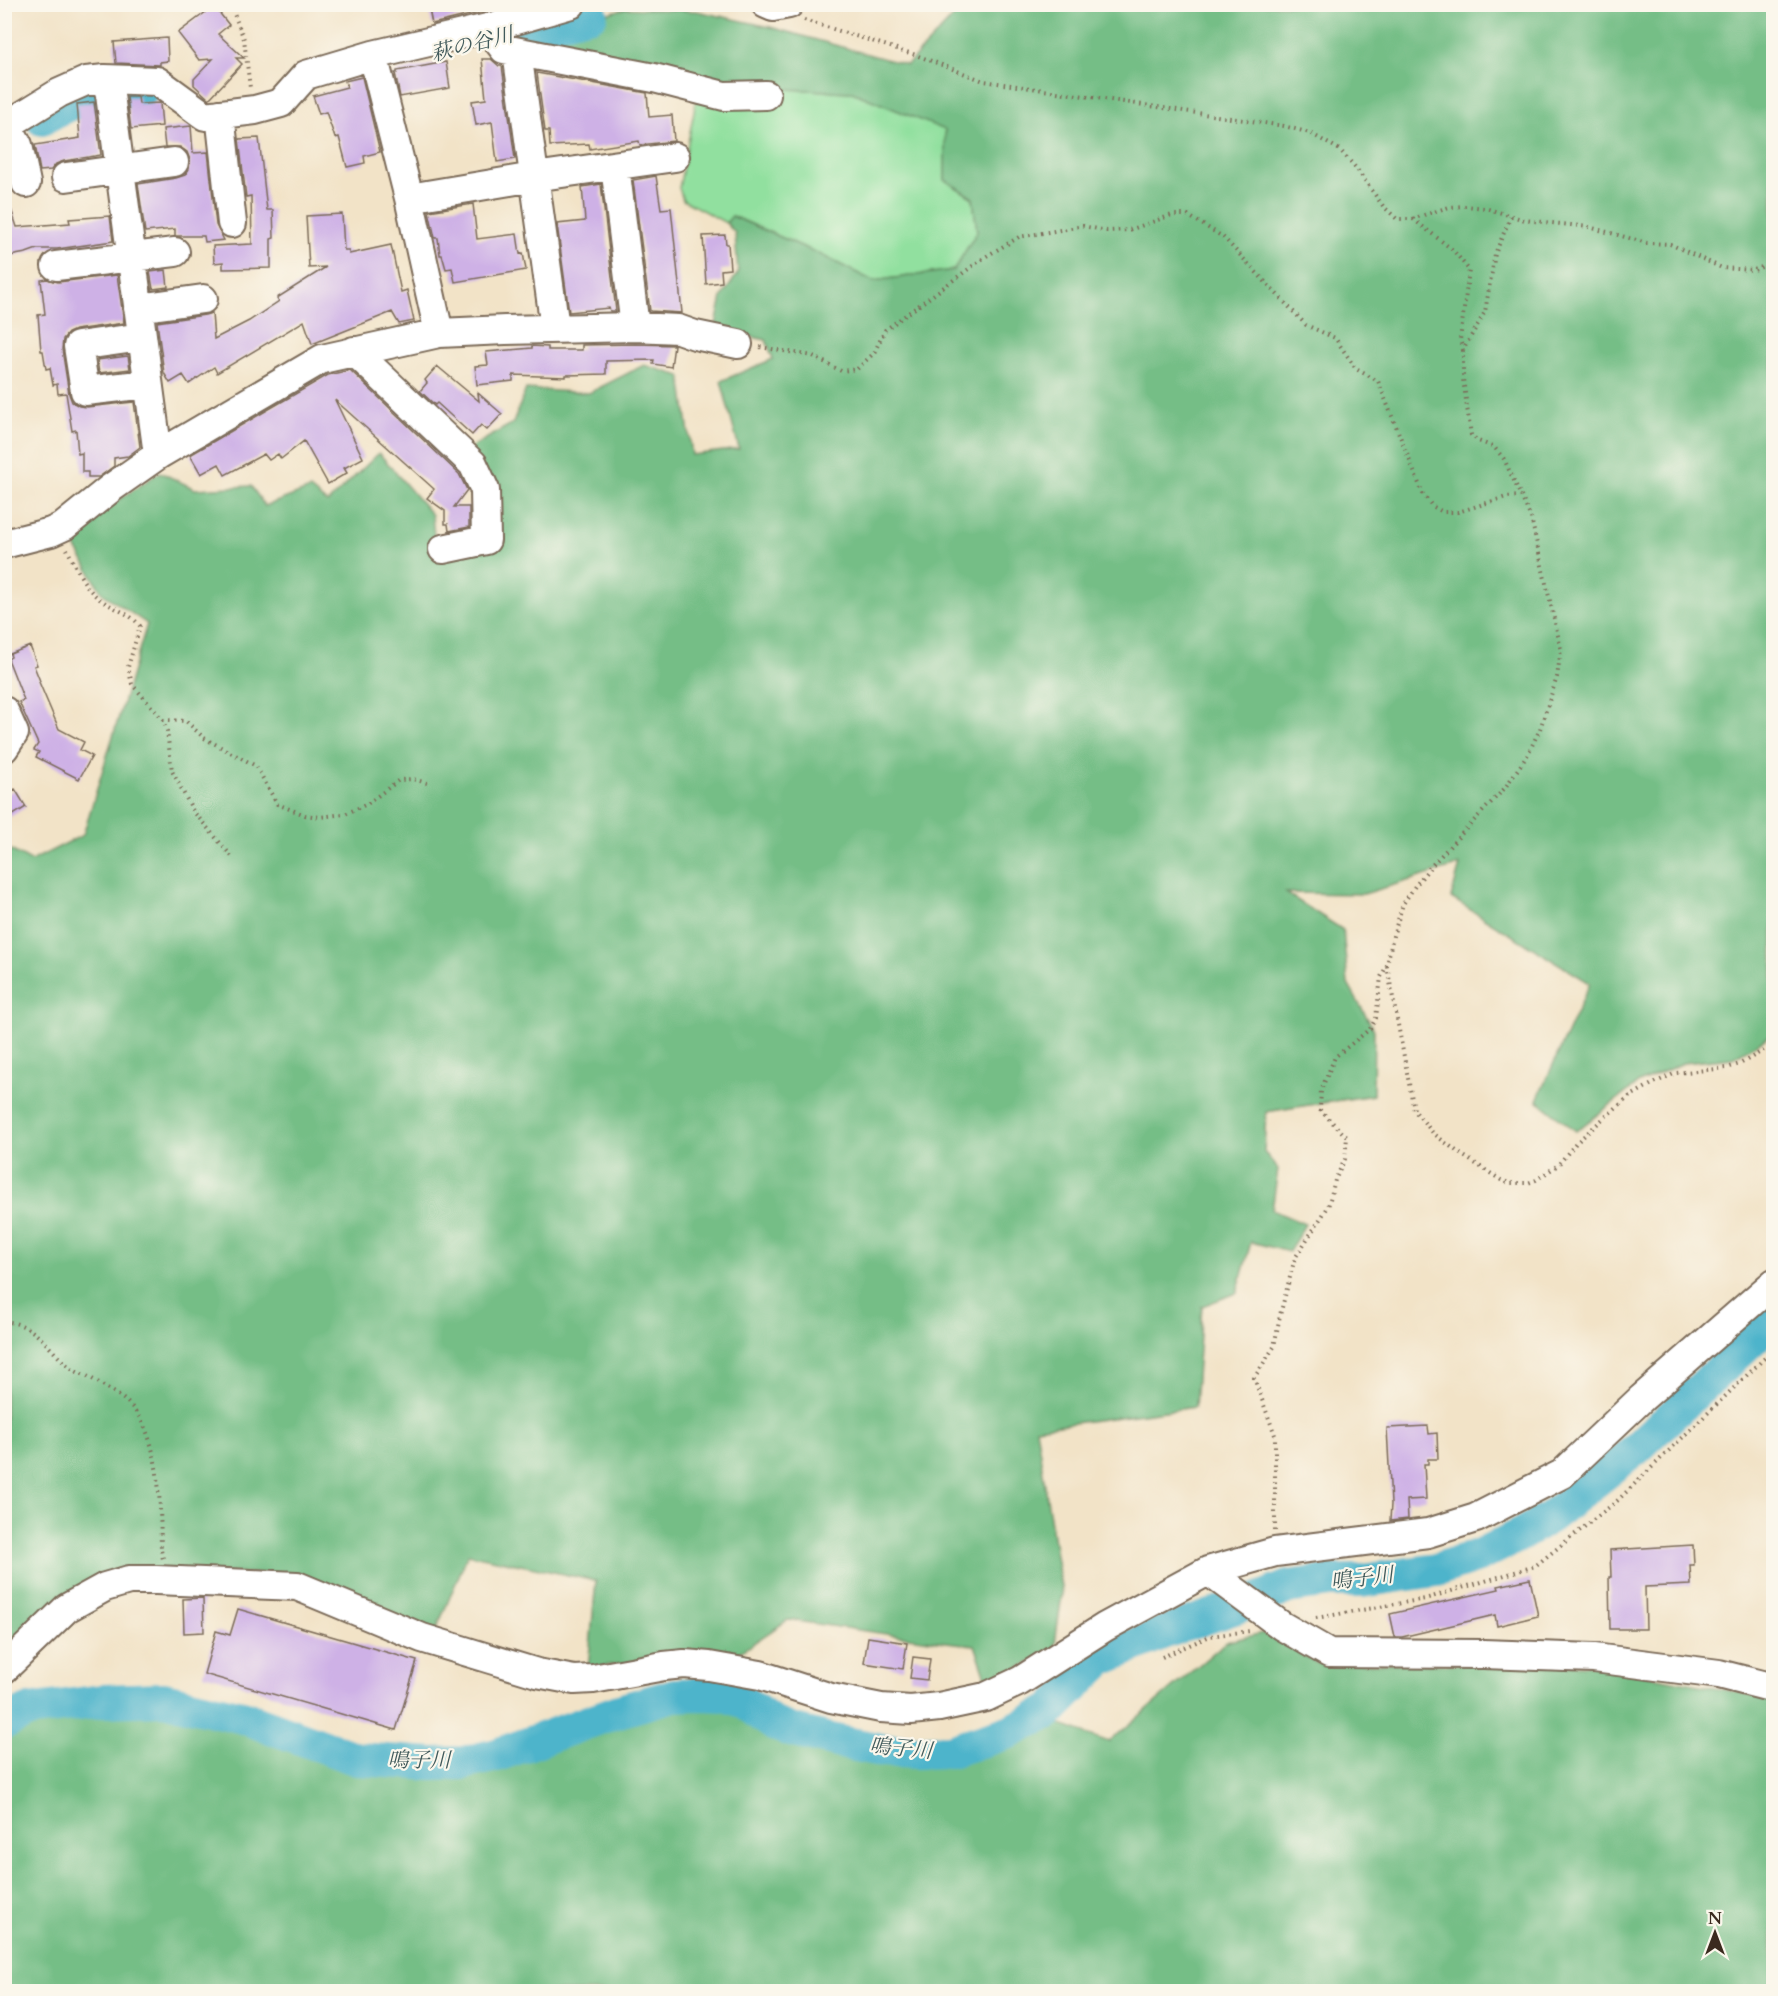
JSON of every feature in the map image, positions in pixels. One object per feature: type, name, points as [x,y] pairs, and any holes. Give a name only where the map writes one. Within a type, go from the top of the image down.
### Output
[{"type":"street","points":[[26,183],[10,131],[59,93],[86,81],[108,87],[157,81],[205,116],[221,122],[281,103],[306,75],[373,55],[499,39],[571,4]]},
{"type":"street","points":[[766,4],[773,7],[793,8]]},
{"type":"street","points":[[499,39],[724,96],[766,95]]},
{"type":"street","points":[[499,39],[534,177],[555,328]]},
{"type":"street","points":[[373,55],[409,198],[439,333]]},
{"type":"street","points":[[108,87],[158,455]]},
{"type":"street","points":[[221,122],[232,222]]},
{"type":"street","points":[[409,198],[675,157]]},
{"type":"street","points":[[66,177],[174,162]]},
{"type":"street","points":[[615,166],[635,327]]},
{"type":"street","points":[[56,266],[175,252]]},
{"type":"street","points":[[138,308],[203,299]]},
{"type":"street","points":[[4,544],[57,530],[64,526],[111,488],[158,455],[322,359],[439,333],[555,328],[678,329],[738,344]]},
{"type":"street","points":[[142,337],[78,345],[85,391],[148,384]]},
{"type":"street","points":[[354,351],[473,464],[485,490],[486,540],[442,549]]},
{"type":"street","points":[[4,711],[14,733],[4,748]]},
{"type":"street","points":[[4,1669],[67,1608],[105,1587],[129,1580],[168,1580],[297,1586],[422,1638],[537,1673],[574,1680],[684,1664],[760,1675],[831,1698],[881,1708],[911,1710],[939,1707],[986,1697],[1020,1681],[1105,1627],[1208,1571],[1275,1552],[1428,1533],[1476,1518],[1562,1473],[1642,1398],[1773,1283]]},
{"type":"street","points":[[1208,1571],[1282,1626],[1329,1653],[1483,1654],[1594,1658],[1719,1674],[1773,1688]]},
{"type":"path","points":[[230,4],[244,39],[255,110]]},
{"type":"path","points":[[793,8],[803,20],[913,54],[984,81],[1284,126],[1310,133],[1340,150],[1383,206],[1397,219],[1412,219],[1449,207],[1485,208],[1525,220],[1589,227],[1647,243],[1670,244],[1722,268],[1754,270],[1773,262]]},
{"type":"path","points":[[738,344],[813,356],[841,371],[856,369],[874,353],[885,330],[985,257],[1019,237],[1083,226],[1107,231],[1129,230],[1172,215],[1187,215],[1223,237],[1306,325],[1335,338],[1356,369],[1378,381],[1423,494],[1432,506],[1443,512],[1458,512],[1506,497],[1521,496]]},
{"type":"path","points":[[1463,350],[1485,312],[1495,254],[1511,216]]},
{"type":"path","points":[[1275,1552],[1275,1435],[1254,1378],[1274,1347],[1295,1258],[1328,1208],[1335,1180],[1345,1160],[1347,1137],[1320,1110],[1321,1090],[1335,1057],[1370,1029],[1376,1018],[1381,976],[1387,965],[1403,904],[1431,866],[1479,818],[1510,781],[1527,756],[1540,729],[1557,677],[1561,649],[1526,504],[1504,459],[1494,447],[1471,435],[1463,350],[1460,340],[1469,270],[1453,250],[1412,219]]},
{"type":"path","points":[[57,530],[81,575],[96,597],[135,620],[140,626],[128,667],[132,684],[163,720],[167,731],[172,771],[194,812],[234,860]]},
{"type":"path","points":[[163,720],[186,721],[204,738],[256,766],[277,804],[305,815],[333,816],[351,812],[367,804],[399,780],[412,778],[427,783]]},
{"type":"path","points":[[1387,965],[1414,1110],[1433,1133],[1459,1153],[1509,1183],[1528,1183],[1558,1165],[1576,1143],[1605,1117],[1629,1097],[1652,1084],[1676,1073],[1727,1068],[1773,1047]]},
{"type":"path","points":[[4,1321],[16,1322],[31,1329],[75,1371],[124,1399],[139,1416],[158,1473],[161,1550],[168,1580]]},
{"type":"path","points":[[1162,1657],[1210,1636],[1282,1626],[1330,1614],[1425,1599],[1535,1566],[1617,1501],[1773,1349]]},
{"type":"green space","points":[[965,5],[1773,5],[1773,1034],[1733,1058],[1683,1063],[1639,1083],[1576,1131],[1537,1100],[1590,983],[1451,898],[1460,865],[1364,894],[1286,893],[1343,930],[1348,984],[1374,1030],[1373,1095],[1266,1112],[1264,1152],[1278,1169],[1272,1210],[1305,1224],[1289,1252],[1251,1242],[1237,1293],[1202,1306],[1195,1407],[1036,1428],[1062,1594],[1054,1651],[988,1683],[975,1645],[788,1620],[734,1656],[649,1660],[588,1668],[596,1581],[468,1554],[434,1635],[293,1575],[121,1569],[5,1656],[5,847],[31,861],[83,835],[147,624],[102,593],[68,534],[160,472],[195,489],[251,486],[265,506],[310,489],[327,503],[379,453],[432,515],[436,556],[497,546],[470,448],[513,423],[526,389],[589,393],[644,365],[681,376],[692,455],[739,449],[721,381],[773,359],[766,340],[715,329],[722,297],[738,273],[735,233],[726,223],[732,216],[817,253],[873,281],[954,270],[977,232],[973,198],[945,180],[945,130],[852,92],[784,89],[719,91],[534,48],[531,35],[626,8],[697,11],[770,27],[907,65]]},
{"type":"green space","points":[[699,86],[719,91],[784,89],[852,92],[946,130],[945,180],[973,198],[977,232],[954,270],[873,281],[817,253],[733,216],[726,223],[683,200],[679,188]]},
{"type":"green space","points":[[1262,1633],[1317,1663],[1594,1665],[1773,1699],[1773,1991],[5,1992],[5,1737],[32,1723],[103,1713],[163,1712],[239,1729],[354,1771],[432,1777],[464,1775],[501,1768],[623,1723],[676,1708],[701,1706],[722,1708],[737,1713],[768,1735],[786,1742],[880,1763],[915,1765],[952,1763],[982,1755],[1056,1723],[1109,1742],[1226,1642]]},
{"type":"building","points":[[428,4],[491,4],[491,10],[432,24]]},
{"type":"building","points":[[214,6],[229,25],[218,34],[244,58],[236,58],[242,64],[209,99],[194,85],[194,79],[213,59],[199,60],[178,33]]},
{"type":"building","points":[[167,38],[168,61],[160,62],[160,65],[116,63],[114,42]]},
{"type":"building","points":[[482,59],[491,59],[502,66],[515,159],[497,162],[492,122],[476,125],[472,101],[486,99]]},
{"type":"building","points":[[446,62],[450,88],[400,97],[395,73],[397,71]]},
{"type":"building","points":[[537,73],[647,93],[649,117],[672,115],[674,141],[640,145],[639,141],[590,149],[589,144],[550,146],[549,131],[545,131]]},
{"type":"building","points":[[362,77],[380,152],[364,156],[365,163],[347,167],[339,137],[335,138],[326,112],[319,114],[313,96],[347,87],[345,81]]},
{"type":"building","points":[[127,97],[138,97],[139,104],[160,103],[162,126],[131,129]]},
{"type":"building","points":[[94,102],[101,155],[64,161],[56,164],[51,170],[40,171],[35,145],[80,138],[77,104]]},
{"type":"building","points":[[191,126],[193,153],[208,152],[216,225],[224,240],[205,242],[204,236],[175,236],[175,229],[145,232],[138,184],[185,175],[189,169],[190,160],[187,152],[180,147],[165,147],[163,129]]},
{"type":"building","points":[[259,138],[267,210],[273,210],[274,238],[271,239],[271,268],[223,269],[223,262],[214,263],[213,246],[252,244],[251,196],[246,197],[239,139]]},
{"type":"building","points":[[656,176],[661,209],[671,208],[682,313],[650,311],[633,180]]},
{"type":"building","points":[[601,184],[616,311],[610,311],[609,308],[569,312],[557,224],[585,221],[582,187]]},
{"type":"building","points":[[4,197],[7,197],[17,227],[70,223],[69,219],[110,216],[113,241],[57,249],[37,249],[4,257]]},
{"type":"building","points":[[473,204],[477,239],[517,234],[520,254],[523,253],[526,270],[455,282],[452,268],[446,269],[442,255],[440,255],[438,238],[435,238],[429,211]]},
{"type":"building","points":[[342,214],[344,250],[349,250],[349,254],[391,245],[401,292],[407,290],[414,321],[399,324],[392,312],[312,344],[304,321],[217,373],[214,367],[189,384],[183,375],[170,383],[164,373],[157,322],[212,313],[214,339],[249,321],[279,301],[277,298],[326,267],[309,268],[306,216]]},
{"type":"building","points":[[725,235],[730,269],[721,270],[722,282],[706,284],[703,236]]},
{"type":"building","points":[[166,270],[168,287],[153,289],[150,272]]},
{"type":"building","points":[[117,275],[124,323],[75,330],[63,339],[62,349],[72,402],[87,407],[134,402],[140,447],[128,456],[114,458],[114,466],[99,477],[88,477],[88,472],[82,472],[82,453],[78,454],[76,430],[72,431],[66,393],[58,394],[57,384],[53,385],[50,368],[46,369],[43,351],[41,351],[38,315],[45,314],[41,280],[58,282]]},
{"type":"building","points":[[582,345],[674,345],[671,367],[653,364],[654,360],[606,361],[606,374],[566,375],[566,377],[513,375],[513,381],[477,385],[475,366],[488,365],[486,352],[532,348],[532,346],[548,347],[548,350],[582,350]]},
{"type":"building","points":[[128,356],[130,369],[99,373],[97,360]]},
{"type":"building","points":[[437,366],[479,401],[478,393],[502,414],[487,430],[481,425],[472,435],[437,403],[435,405],[420,391],[427,383],[425,380]]},
{"type":"building","points":[[350,370],[459,474],[467,490],[454,507],[469,507],[469,527],[449,531],[448,524],[445,524],[445,511],[427,498],[434,489],[335,400],[363,458],[344,468],[347,473],[328,484],[304,441],[281,459],[278,454],[269,460],[264,454],[225,475],[219,464],[201,474],[190,455],[328,375]]},
{"type":"building","points":[[30,646],[37,665],[34,666],[39,682],[59,729],[84,742],[80,750],[92,756],[79,779],[36,757],[39,752],[34,750],[38,744],[19,702],[24,700],[8,659],[11,657],[10,654]]},
{"type":"building","points":[[15,789],[26,807],[10,817],[4,809],[4,796]]},
{"type":"building","points":[[1428,1426],[1429,1434],[1437,1433],[1438,1459],[1428,1459],[1428,1464],[1424,1464],[1426,1499],[1407,1500],[1408,1519],[1390,1521],[1387,1428]]},
{"type":"building","points":[[1693,1545],[1694,1565],[1690,1565],[1691,1585],[1645,1587],[1646,1629],[1610,1629],[1610,1550]]},
{"type":"building","points":[[1530,1579],[1538,1616],[1497,1626],[1495,1615],[1395,1637],[1390,1614],[1499,1589],[1498,1586]]},
{"type":"building","points":[[203,1598],[204,1632],[184,1633],[183,1599]]},
{"type":"building","points":[[238,1609],[417,1661],[396,1730],[204,1674],[216,1631],[230,1635]]},
{"type":"building","points":[[868,1637],[907,1643],[903,1669],[864,1663]]},
{"type":"building","points":[[913,1657],[930,1659],[927,1680],[910,1678]]},
{"type":"waterway","name":"萩の谷川","points":[[518,32],[591,14]]},
{"type":"waterway","name":"萩の谷川","points":[[42,119],[66,106],[90,97],[142,90]]},
{"type":"waterway","name":"鳴子川","points":[[4,1723],[28,1711],[102,1701],[164,1699],[243,1717],[357,1759],[432,1764],[463,1763],[497,1755],[619,1711],[674,1695],[701,1694],[725,1695],[743,1701],[774,1724],[840,1742],[882,1750],[950,1751],[1009,1732],[1049,1712],[1101,1660],[1162,1633],[1288,1587],[1330,1581],[1362,1581],[1436,1570],[1478,1556],[1520,1535],[1550,1517],[1636,1449],[1774,1319]]}]
